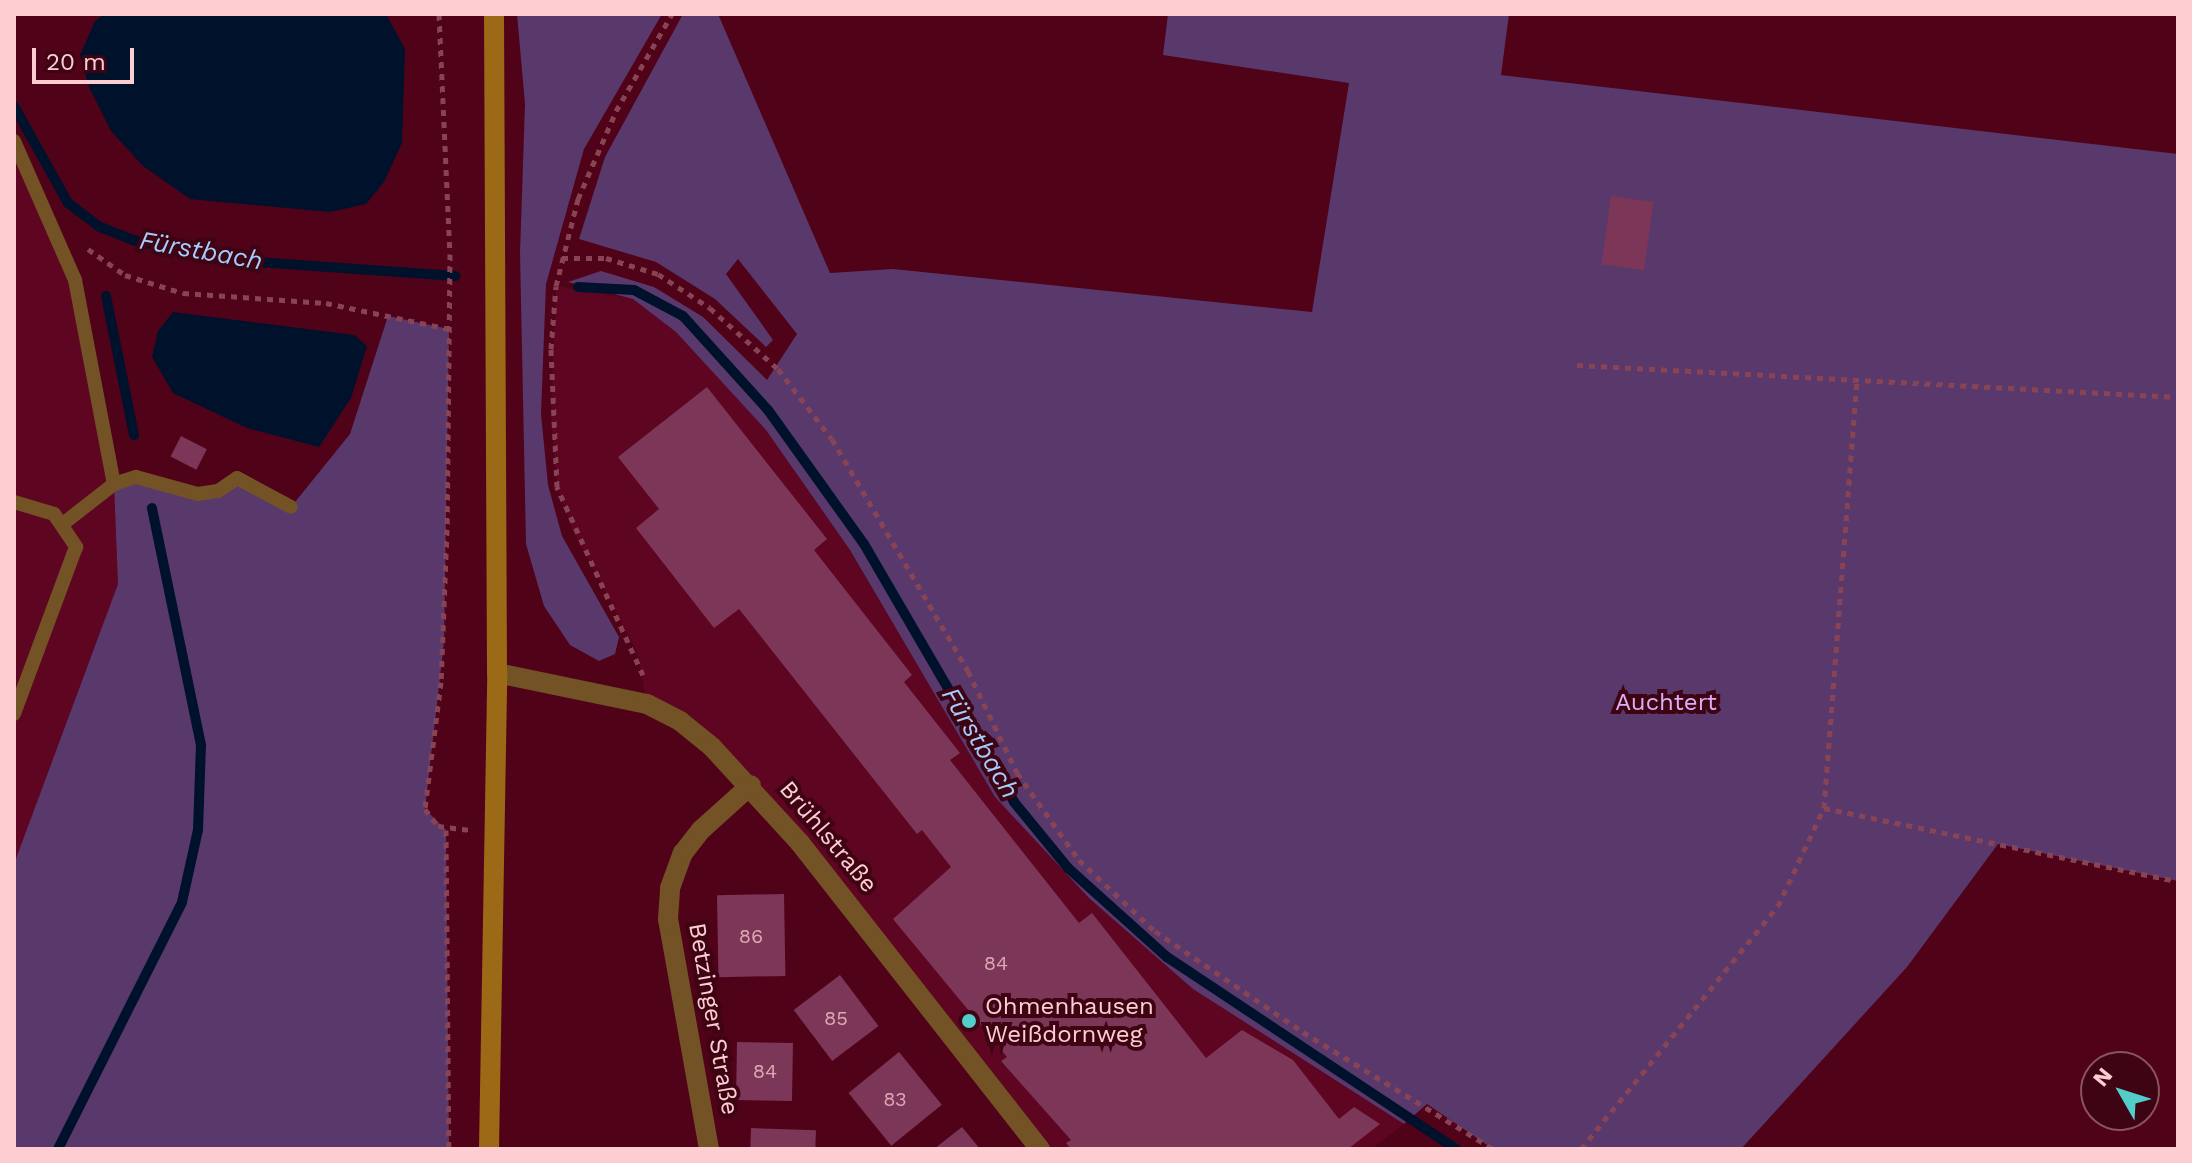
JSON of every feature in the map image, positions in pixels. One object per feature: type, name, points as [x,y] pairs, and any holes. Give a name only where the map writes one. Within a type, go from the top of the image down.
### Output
[{"type":"main road","points":[[489,1149],[497,673],[494,14]]},
{"type":"street","name":"Brühlstraße","points":[[497,673],[647,704],[680,721],[751,785],[1040,1149]]},
{"type":"street","name":"Betzinger Straße","points":[[709,1149],[668,919],[670,888],[683,853],[701,830],[751,785]]},
{"type":"lane","points":[[14,141],[75,280],[114,484]]},
{"type":"lane","points":[[64,523],[114,484],[136,477],[198,494],[218,491],[237,478],[291,507]]},
{"type":"lane","points":[[14,502],[54,514],[64,523],[76,547],[14,714]]},
{"type":"path","points":[[439,14],[450,254],[444,642],[425,809],[446,830],[449,1149]]},
{"type":"path","points":[[647,704],[637,652],[573,530],[557,487],[551,349],[562,258],[595,154],[672,14]]},
{"type":"path","points":[[50,223],[125,275],[183,293],[326,303],[449,329]]},
{"type":"path","points":[[562,258],[606,258],[658,274],[710,308],[778,369],[832,439],[968,671],[1017,773],[1079,860],[1155,931],[1303,1032],[1493,1149]]},
{"type":"path","points":[[1577,365],[2178,397]]},
{"type":"path","points":[[1581,1149],[1778,906],[1824,808],[1857,380]]},
{"type":"path","points":[[1824,808],[2178,881]]},
{"type":"shaded area","points":[[14,141],[75,280],[114,484],[118,584],[14,864]]},
{"type":"shaded area","points":[[556,286],[633,299],[676,332],[766,430],[850,550],[995,797],[1193,989],[1404,1124],[1372,1149],[1040,1149],[751,785],[647,704],[637,652],[573,530],[557,487],[551,415]]},
{"type":"green space","points":[[517,14],[662,14],[584,149],[546,284],[541,414],[548,485],[562,536],[619,637],[615,654],[599,661],[570,645],[544,606],[526,544],[520,253],[525,104]]},
{"type":"green space","name":"Auchtert","points":[[683,14],[718,14],[830,273],[893,269],[1312,312],[1349,83],[1163,55],[1168,14],[1509,14],[1501,75],[2178,154],[2178,881],[1998,844],[1907,967],[1741,1149],[1493,1149],[1427,1104],[1404,1124],[1193,989],[1089,898],[995,797],[850,550],[766,430],[676,332],[633,299],[568,282],[601,271],[654,287],[703,317],[767,380],[797,334],[738,259],[726,274],[773,340],[766,347],[715,299],[656,262],[579,239],[605,157]]},
{"type":"green space","points":[[388,316],[449,329],[444,642],[425,809],[446,830],[449,1149],[14,1149],[14,864],[118,584],[114,484],[136,477],[198,494],[237,478],[291,507],[350,434]]},
{"type":"water","points":[[104,14],[386,14],[405,49],[402,143],[384,182],[366,204],[330,212],[190,199],[143,166],[111,131],[89,87],[80,55],[95,21]]},
{"type":"water","points":[[173,312],[354,335],[367,346],[351,398],[319,447],[247,428],[173,393],[152,357],[158,331]]},
{"type":"building","points":[[1611,196],[1654,202],[1644,270],[1601,264]]},
{"type":"building","points":[[707,387],[827,539],[814,550],[912,675],[904,682],[960,753],[950,760],[1079,923],[1092,913],[1206,1058],[1242,1030],[1293,1060],[1339,1119],[1354,1107],[1380,1124],[1348,1149],[1071,1149],[1066,1143],[1071,1140],[1001,1061],[1007,1057],[893,919],[951,867],[922,830],[917,834],[739,609],[714,628],[636,528],[659,509],[618,457]]},
{"type":"building","points":[[181,436],[207,449],[196,470],[171,456]]},
{"type":"building","points":[[784,894],[785,976],[718,977],[717,895]]},
{"type":"building","points":[[840,975],[879,1026],[832,1061],[794,1010]]},
{"type":"building","points":[[737,1042],[793,1043],[792,1101],[736,1100]]},
{"type":"building","points":[[899,1052],[942,1105],[891,1146],[848,1093]]},
{"type":"building","points":[[962,1127],[980,1149],[934,1149]]},
{"type":"building","points":[[751,1128],[816,1130],[815,1149],[750,1149]]},
{"type":"waterway","name":"Fürstbach","points":[[14,106],[68,203],[98,226],[133,240],[217,259],[455,276]]},
{"type":"waterway","name":"Fürstbach","points":[[578,287],[634,290],[683,316],[768,410],[864,544],[1014,802],[1068,868],[1167,957],[1456,1149]]},
{"type":"waterway","points":[[106,296],[134,435]]},
{"type":"waterway","points":[[58,1149],[182,902],[198,830],[201,745],[152,508]]},
{"type":"place","name":"Ohmenhausen Weißdornweg","points":[[969,1021]]}]
